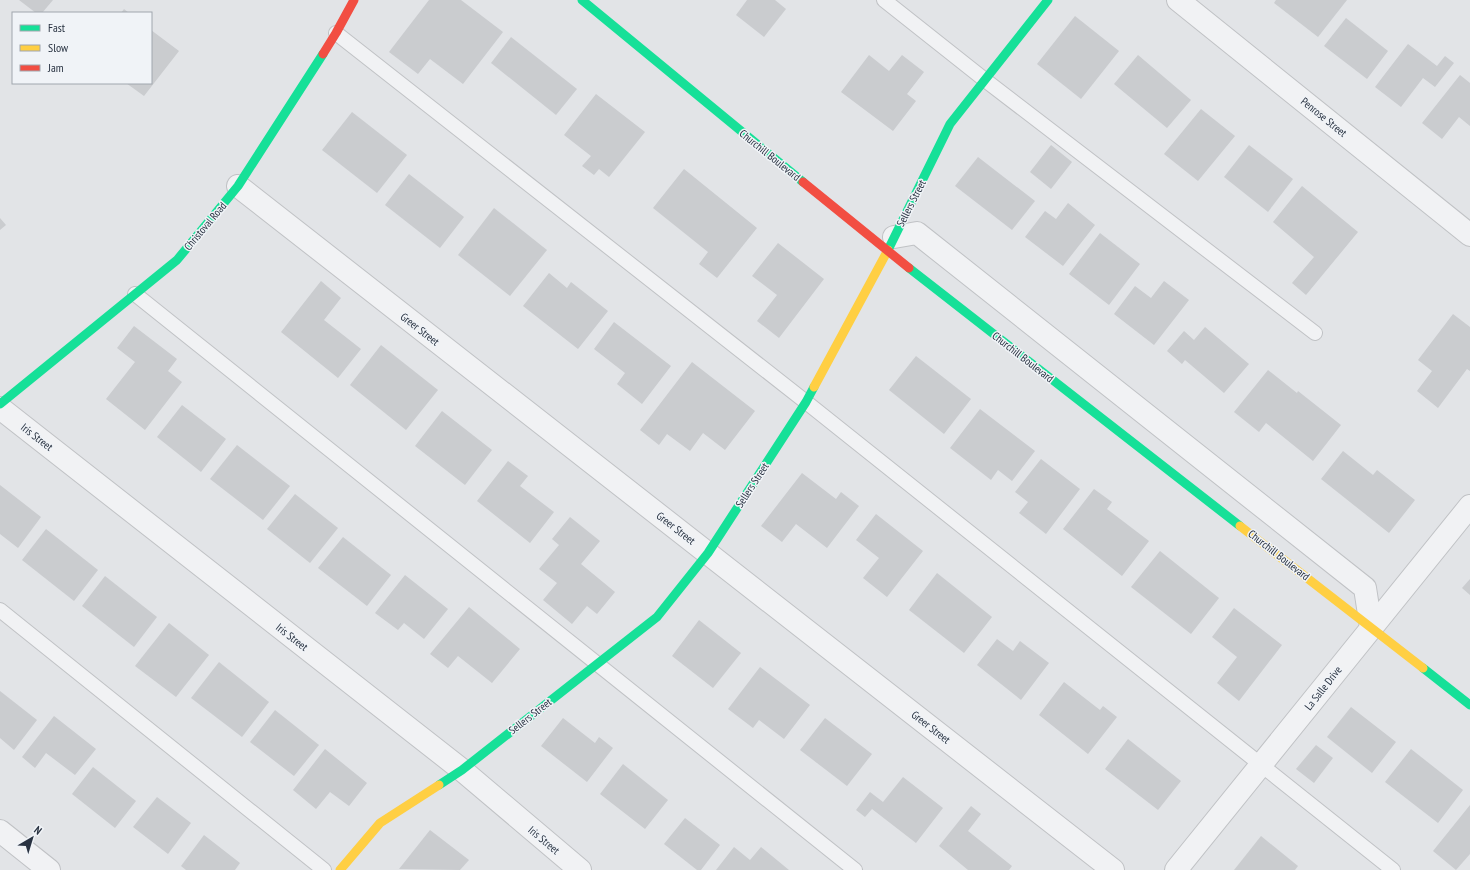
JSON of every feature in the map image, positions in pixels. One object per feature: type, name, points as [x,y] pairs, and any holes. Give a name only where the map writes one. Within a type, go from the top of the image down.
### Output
[{"type":"street","name":"Christoval Road","points":[[0,404],[177,260],[238,186],[336,33],[354,0]]},
{"type":"street","name":"Churchill Boulevard","points":[[582,0],[1470,705]]},
{"type":"street","name":"Sellers Street","points":[[340,870],[380,823],[462,770],[657,617],[708,553],[806,402],[890,244],[950,124],[1048,0]]},
{"type":"street","name":"Penrose Street","points":[[1178,0],[1470,235]]},
{"type":"street","name":"Greer Street","points":[[238,186],[1113,870]]},
{"type":"street","points":[[890,244],[917,233],[1365,588],[1371,627]]},
{"type":"street","name":"Iris Street","points":[[0,408],[462,770],[580,870]]},
{"type":"street","name":"La Salle Drive","points":[[1176,870],[1470,506]]},
{"type":"street","points":[[0,831],[49,870]]},
{"type":"lane","points":[[884,0],[985,80],[1315,333]]},
{"type":"lane","points":[[336,33],[806,402],[1393,870]]},
{"type":"lane","points":[[135,294],[855,870]]},
{"type":"lane","points":[[0,610],[324,870]]},
{"type":"building","points":[[19,0],[53,0],[43,12],[35,12]]},
{"type":"building","points":[[429,0],[461,0],[503,32],[463,84],[430,59],[418,74],[389,52]]},
{"type":"building","points":[[747,0],[775,0],[786,9],[764,37],[736,15]]},
{"type":"building","points":[[1276,0],[1347,0],[1318,37],[1274,3]]},
{"type":"building","points":[[1075,16],[1119,51],[1081,99],[1037,64]]},
{"type":"building","points":[[1346,18],[1388,51],[1367,79],[1324,46]]},
{"type":"building","points":[[152,31],[179,51],[144,96],[127,84],[152,84]]},
{"type":"building","points":[[511,37],[577,89],[556,115],[491,63]]},
{"type":"building","points":[[1408,44],[1437,66],[1445,56],[1454,63],[1435,87],[1423,78],[1401,107],[1375,87]]},
{"type":"building","points":[[869,55],[889,71],[902,55],[924,72],[907,94],[916,101],[893,131],[841,92]]},
{"type":"building","points":[[1138,55],[1191,100],[1167,128],[1114,84]]},
{"type":"building","points":[[1460,75],[1470,83],[1470,126],[1459,117],[1442,139],[1422,123]]},
{"type":"building","points":[[596,94],[645,132],[609,177],[599,169],[594,175],[582,166],[591,156],[564,135]]},
{"type":"building","points":[[1201,109],[1235,136],[1198,181],[1164,154]]},
{"type":"building","points":[[352,112],[407,155],[377,193],[322,150]]},
{"type":"building","points":[[1051,145],[1072,162],[1051,189],[1030,172]]},
{"type":"building","points":[[1249,145],[1293,179],[1268,212],[1224,177]]},
{"type":"building","points":[[978,157],[1035,201],[1012,230],[955,186]]},
{"type":"building","points":[[684,169],[757,228],[717,278],[699,264],[708,252],[653,208]]},
{"type":"building","points":[[409,174],[464,217],[440,248],[385,205]]},
{"type":"building","points":[[1302,186],[1358,232],[1306,295],[1292,283],[1314,257],[1273,222]]},
{"type":"building","points":[[1068,203],[1095,225],[1063,266],[1025,237],[1045,211],[1056,219]]},
{"type":"building","points":[[494,208],[547,250],[510,296],[458,255]]},
{"type":"building","points":[[0,218],[6,225],[0,230]]},
{"type":"building","points":[[1100,233],[1140,264],[1109,305],[1069,274]]},
{"type":"building","points":[[778,243],[824,279],[779,338],[757,321],[777,295],[752,276]]},
{"type":"building","points":[[549,273],[567,288],[571,282],[608,311],[578,349],[523,306]]},
{"type":"building","points":[[321,281],[341,298],[324,320],[361,349],[338,378],[281,332]]},
{"type":"building","points":[[1164,281],[1189,300],[1154,345],[1114,314],[1135,286],[1151,298]]},
{"type":"building","points":[[1453,314],[1470,327],[1470,371],[1467,369],[1438,408],[1417,391],[1432,371],[1418,360]]},
{"type":"building","points":[[614,322],[671,366],[642,404],[617,384],[625,373],[594,349]]},
{"type":"building","points":[[134,326],[177,359],[168,371],[182,382],[145,430],[106,399],[135,362],[117,348]]},
{"type":"building","points":[[1205,327],[1249,364],[1224,393],[1185,360],[1182,364],[1167,351],[1184,331],[1194,340]]},
{"type":"building","points":[[381,345],[438,390],[406,430],[350,385]]},
{"type":"building","points":[[916,356],[971,399],[944,434],[889,390]]},
{"type":"building","points":[[692,362],[755,411],[725,450],[703,433],[690,451],[667,434],[659,445],[640,430]]},
{"type":"building","points":[[1268,370],[1297,393],[1298,391],[1341,425],[1313,461],[1266,423],[1259,432],[1234,412]]},
{"type":"building","points":[[182,405],[226,439],[201,472],[157,437]]},
{"type":"building","points":[[980,409],[1035,451],[1012,481],[998,470],[991,480],[950,448]]},
{"type":"building","points":[[442,411],[492,450],[465,485],[415,446]]},
{"type":"building","points":[[237,445],[290,486],[263,520],[210,479]]},
{"type":"building","points":[[1343,451],[1373,475],[1377,470],[1415,500],[1389,533],[1321,479]]},
{"type":"building","points":[[1041,459],[1080,489],[1046,534],[1019,513],[1028,502],[1015,492]]},
{"type":"building","points":[[508,461],[528,476],[520,486],[554,512],[530,543],[477,501]]},
{"type":"building","points":[[802,473],[836,499],[841,492],[859,506],[827,548],[796,524],[782,542],[761,526]]},
{"type":"building","points":[[0,485],[41,517],[18,548],[0,534]]},
{"type":"building","points":[[1094,489],[1112,502],[1107,509],[1149,541],[1122,576],[1063,529]]},
{"type":"building","points":[[295,494],[338,528],[310,563],[267,529]]},
{"type":"building","points":[[876,514],[923,551],[887,597],[863,578],[879,558],[856,540]]},
{"type":"building","points":[[570,517],[600,541],[581,564],[615,592],[597,614],[587,606],[572,624],[543,600],[557,583],[539,569],[559,545],[552,539]]},
{"type":"building","points":[[46,529],[98,570],[74,601],[22,560]]},
{"type":"building","points":[[343,537],[391,575],[367,606],[318,568]]},
{"type":"building","points":[[1160,551],[1219,598],[1191,634],[1131,587]]},
{"type":"building","points":[[937,573],[992,617],[964,653],[909,610]]},
{"type":"building","points":[[405,575],[448,609],[424,639],[404,623],[398,630],[375,613]]},
{"type":"building","points":[[105,576],[157,617],[134,647],[82,606]]},
{"type":"building","points":[[1470,579],[1470,595],[1462,588]]},
{"type":"building","points":[[469,607],[520,649],[492,683],[458,656],[448,668],[430,654]]},
{"type":"building","points":[[1234,608],[1282,645],[1239,701],[1217,683],[1237,657],[1212,637]]},
{"type":"building","points":[[699,620],[741,653],[713,688],[672,656]]},
{"type":"building","points":[[169,623],[209,655],[176,697],[135,666]]},
{"type":"building","points":[[997,639],[1013,651],[1020,641],[1049,663],[1021,700],[977,665]]},
{"type":"building","points":[[219,662],[269,702],[242,737],[191,698]]},
{"type":"building","points":[[760,667],[810,705],[784,739],[759,720],[753,728],[728,709]]},
{"type":"building","points":[[1064,682],[1100,710],[1103,706],[1117,717],[1088,754],[1039,715]]},
{"type":"building","points":[[0,691],[37,720],[14,750],[0,738]]},
{"type":"building","points":[[1351,707],[1396,742],[1372,773],[1327,737]]},
{"type":"building","points":[[275,710],[319,745],[294,776],[250,742]]},
{"type":"building","points":[[54,716],[96,749],[75,775],[46,753],[35,768],[22,757]]},
{"type":"building","points":[[563,718],[595,743],[599,737],[613,748],[587,782],[541,746]]},
{"type":"building","points":[[825,718],[872,754],[847,786],[800,750]]},
{"type":"building","points":[[1128,739],[1181,781],[1158,810],[1105,769]]},
{"type":"building","points":[[1316,745],[1333,758],[1314,783],[1296,769]]},
{"type":"building","points":[[325,749],[367,783],[349,806],[330,792],[316,809],[293,790]]},
{"type":"building","points":[[1411,749],[1463,790],[1438,823],[1385,782]]},
{"type":"building","points":[[623,764],[668,800],[645,829],[600,794]]},
{"type":"building","points":[[93,767],[136,801],[115,828],[72,794]]},
{"type":"building","points":[[903,777],[943,808],[916,843],[872,809],[865,817],[856,810],[870,792],[883,802]]},
{"type":"building","points":[[157,797],[191,823],[168,854],[133,827]]},
{"type":"building","points":[[1470,805],[1470,854],[1456,870],[1433,851]]},
{"type":"building","points":[[971,806],[981,814],[968,831],[1012,866],[1009,870],[968,870],[939,846]]},
{"type":"building","points":[[685,818],[720,845],[701,870],[697,870],[664,844]]},
{"type":"building","points":[[430,830],[469,860],[460,870],[399,869]]},
{"type":"building","points":[[204,835],[240,863],[235,870],[186,870],[181,866]]},
{"type":"building","points":[[1261,836],[1298,866],[1295,870],[1234,870]]},
{"type":"building","points":[[734,847],[750,860],[761,847],[789,870],[716,870]]},
{"type":"traffic: fast","points":[[582,0],[803,182]]},
{"type":"traffic: fast","points":[[888,250],[950,124],[1048,0]]},
{"type":"traffic: fast","points":[[0,404],[177,260],[238,186],[323,54]]},
{"type":"traffic: fast","points":[[909,268],[1240,526]]},
{"type":"traffic: fast","points":[[439,785],[462,770],[657,617],[708,553],[806,402],[814,387]]},
{"type":"traffic: fast","points":[[1423,668],[1470,705]]},
{"type":"traffic: slow","points":[[814,387],[888,250]]},
{"type":"traffic: slow","points":[[1240,526],[1423,668]]},
{"type":"traffic: slow","points":[[340,870],[380,823],[439,785]]},
{"type":"traffic: jam","points":[[323,54],[354,0]]},
{"type":"traffic: jam","points":[[803,182],[909,268]]}]
